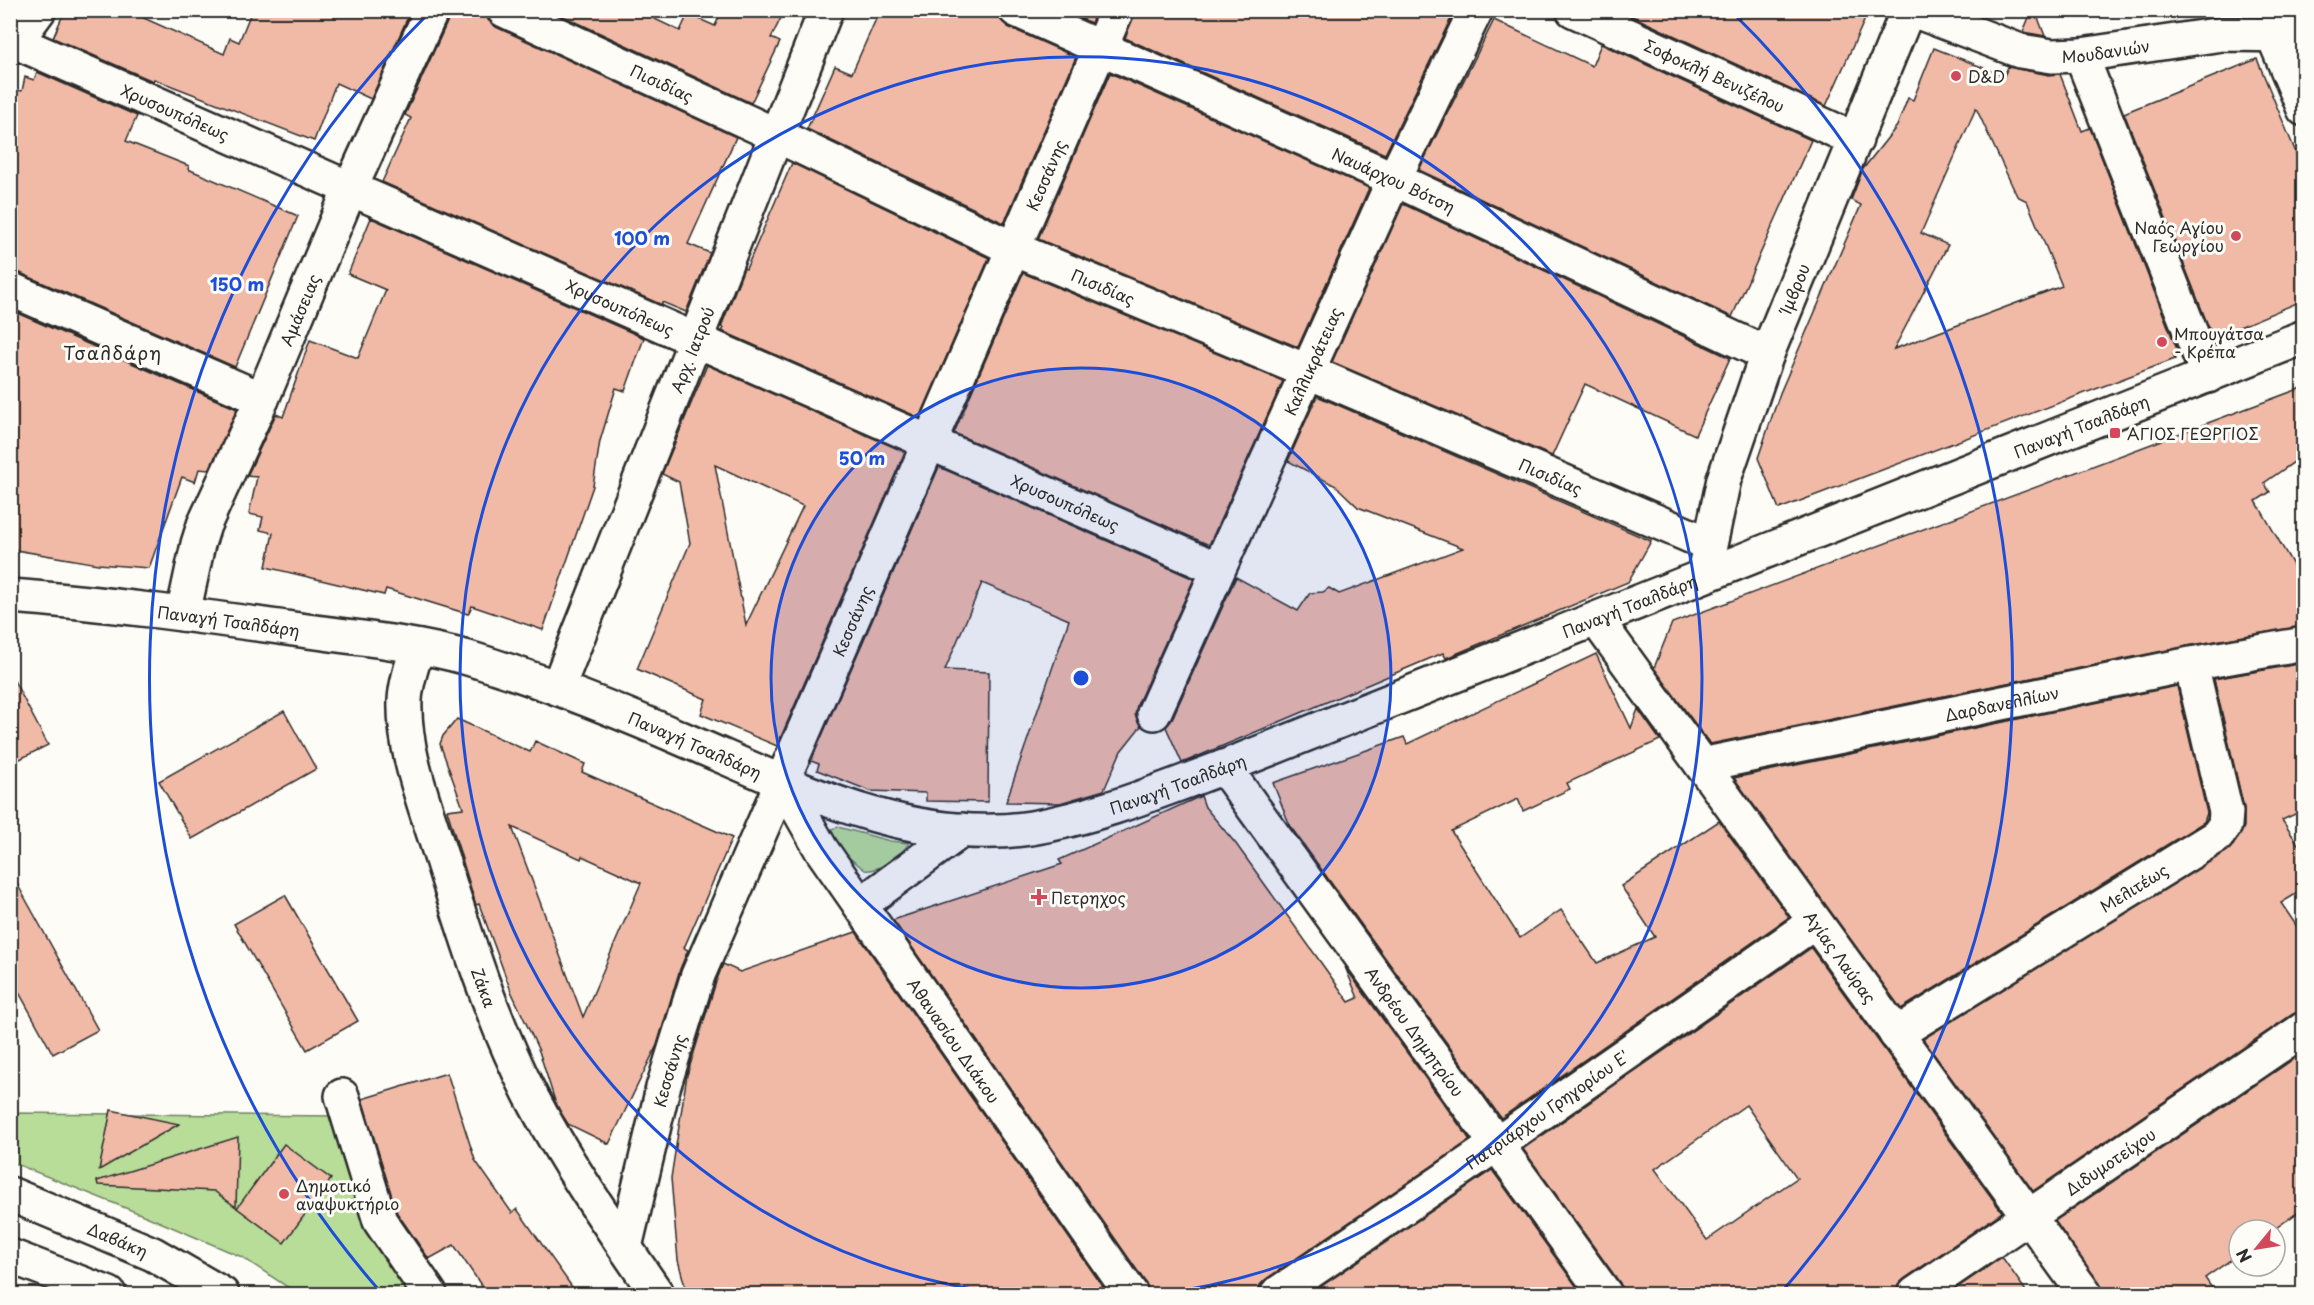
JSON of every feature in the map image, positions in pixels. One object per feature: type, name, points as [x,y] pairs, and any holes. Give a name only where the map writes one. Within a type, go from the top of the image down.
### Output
[{"type":"street","name":"Χρυσουπόλεως","points":[[39,10],[25,29],[22,45],[1218,569]]},
{"type":"street","name":"Αμάσειας","points":[[183,614],[204,525],[262,399],[350,189],[432,10]]},
{"type":"street","name":"Πισιδίας","points":[[504,10],[776,135],[1014,249],[1309,372],[1707,559]]},
{"type":"street","name":"Αρχ. Ιατρού","points":[[558,687],[826,10]]},
{"type":"street","name":"Ναυάρχου Βότση","points":[[1016,10],[1394,179],[1767,354]]},
{"type":"street","name":"Κεσσάνης","points":[[625,1247],[663,1088],[698,975],[1117,10]]},
{"type":"street","name":"Καλλικράτειας","points":[[1154,713],[1394,179],[1476,10]]},
{"type":"street","name":"Σοφοκλή Βενιζέλου","points":[[1573,10],[1856,140]]},
{"type":"street","name":"Ίμβρου","points":[[1707,559],[1724,479],[1767,354],[1908,10]]},
{"type":"street","name":"Μουδανιών","points":[[1913,10],[1953,18],[2020,51],[2052,56],[2081,56],[2227,22],[2288,34]]},
{"type":"street","points":[[2288,34],[2304,109]]},
{"type":"street","points":[[2081,56],[2208,376]]},
{"type":"street","points":[[10,289],[262,399]]},
{"type":"street","name":"Παναγή Τσαλδάρη","points":[[10,596],[183,614],[418,647],[465,658],[558,687],[783,782],[884,818],[924,827],[962,830],[1032,828],[1155,792],[1224,767],[1596,619],[1707,559],[2208,376],[2304,337]]},
{"type":"street","name":"Αγίας Λαύρας","points":[[1596,619],[2085,1294]]},
{"type":"street","name":"Δαρδανελλίων","points":[[1702,765],[2191,663],[2304,644]]},
{"type":"street","name":"Ζάκα","points":[[418,647],[410,668],[405,700],[409,746],[462,924],[493,1010],[531,1096],[571,1164],[657,1294]]},
{"type":"street","name":"Μελιτέως","points":[[1896,1034],[2207,842],[2223,829],[2226,812],[2191,663]]},
{"type":"street","name":"Ανδρέου Δημητρίου","points":[[1224,767],[1605,1294]]},
{"type":"street","name":"Αθανασίου Διάκου","points":[[783,782],[821,849],[1131,1294]]},
{"type":"street","points":[[860,905],[962,830]]},
{"type":"street","name":"Πατριάρχου Γρηγορίου Ε'","points":[[1277,1294],[1815,922]]},
{"type":"street","name":"Διδυμοτείχου","points":[[1915,1294],[2304,1029]]},
{"type":"street","points":[[342,1096],[380,1221],[430,1294]]},
{"type":"street","name":"Δαβάκη","points":[[10,1194],[153,1254],[222,1294]]},
{"type":"street","points":[[10,1256],[109,1294]]},
{"type":"green space","points":[[838,827],[890,841],[909,843],[890,862],[871,870],[865,870],[828,841],[831,829]]},
{"type":"green space","points":[[11,1113],[341,1116],[427,1294],[298,1294],[242,1257],[11,1162]]},
{"type":"building","points":[[65,10],[126,10],[224,54],[230,38],[239,42],[252,10],[411,10],[371,99],[336,83],[314,141],[154,79],[153,81],[53,38]]},
{"type":"building","points":[[450,10],[485,10],[488,20],[496,27],[736,137],[688,244],[710,253],[686,312],[662,302],[662,305],[382,182],[411,118],[405,115],[449,18]]},
{"type":"building","points":[[550,10],[636,10],[680,31],[688,14],[715,26],[722,10],[785,10],[771,38],[780,42],[751,103]]},
{"type":"building","points":[[880,10],[998,10],[1001,20],[1008,27],[1076,57],[1004,223],[807,129],[835,66],[852,73]]},
{"type":"building","points":[[1063,10],[1096,10],[1091,23]]},
{"type":"building","points":[[1135,10],[1455,10],[1385,154],[1125,38]]},
{"type":"building","points":[[1619,10],[1869,10],[1826,106]]},
{"type":"building","points":[[2032,10],[2035,10],[2045,36],[2023,32]]},
{"type":"building","points":[[1494,20],[1592,66],[1601,44],[1811,140],[1732,317],[1419,170]]},
{"type":"building","points":[[1934,48],[2004,76],[2008,67],[2049,75],[2060,74],[2082,131],[2090,128],[2178,352],[2173,354],[2175,359],[1779,509],[1758,458],[1780,393],[1861,205],[1851,200],[1863,169],[1897,126],[1908,98],[1913,100]],"holes":[[[1976,108],[2017,196],[2027,201],[2062,286],[1894,349],[1948,245],[1921,233]]]},
{"type":"building","name":"Ναός Αγίου Γεωργίου","points":[[2257,59],[2304,172],[2304,300],[2213,338],[2124,113]]},
{"type":"building","points":[[37,72],[137,116],[126,141],[189,166],[188,169],[298,216],[235,367],[18,272],[10,271],[10,89],[22,91],[25,77],[34,80]]},
{"type":"building","points":[[1110,73],[1369,188],[1298,347],[1038,239]]},
{"type":"building","points":[[792,163],[989,258],[920,418],[722,331],[724,328],[721,327],[744,268],[746,269]]},
{"type":"building","points":[[1403,204],[1730,358],[1695,435],[1585,384],[1552,456],[1332,362]]},
{"type":"building","points":[[371,218],[644,338],[625,391],[616,388],[600,441],[593,486],[543,630],[472,606],[468,614],[386,589],[384,595],[266,567],[273,533],[260,530],[263,517],[249,514],[257,477],[247,476],[276,414],[283,417],[310,340],[358,358],[386,290],[348,274]]},
{"type":"building","points":[[1023,273],[1283,381],[1209,545],[954,433]]},
{"type":"building","points":[[10,310],[237,409],[209,470],[199,469],[195,482],[182,477],[149,568],[98,564],[10,549]]},
{"type":"building","points":[[707,365],[905,452],[777,746],[701,714],[706,699],[637,669],[690,543],[679,482],[662,474]],"holes":[[[715,465],[803,506],[746,625]]]},
{"type":"building","points":[[2304,387],[2304,455],[2264,483],[2270,492],[2256,501],[2304,584],[2304,626],[2187,646],[1710,744],[1654,668],[1672,623]]},
{"type":"building","points":[[1317,396],[1651,541],[1628,582],[1446,658],[1443,653],[1182,763],[1166,727],[1171,721],[1236,577],[1298,611],[1310,593],[1323,592],[1329,588],[1339,594],[1463,548],[1358,507],[1336,486],[1288,461]]},
{"type":"building","points":[[939,467],[1194,579],[1137,705],[1135,715],[1141,726],[1121,751],[1104,790],[1060,803],[1006,802],[1069,620],[982,583],[945,670],[989,672],[988,802],[926,801],[926,793],[870,791],[817,770],[819,764],[811,761]]},
{"type":"building","points":[[1596,654],[1631,728],[1638,709],[1660,740],[1567,783],[1570,789],[1523,811],[1518,799],[1451,831],[1520,938],[1561,910],[1597,963],[1655,937],[1621,886],[1719,821],[1789,917],[1501,1118],[1290,826],[1273,783],[1404,737],[1407,744]]},
{"type":"building","points":[[2304,663],[2304,810],[2282,820],[2304,853],[2304,889],[2281,903],[2304,937],[2304,1010],[2293,1014],[2033,1191],[1923,1039],[2232,847],[2244,827],[2244,808],[2214,679]]},
{"type":"building","points":[[10,673],[48,745],[10,764]]},
{"type":"building","points":[[2177,686],[2207,813],[2204,822],[1901,1009],[1734,778]]},
{"type":"building","points":[[284,711],[316,769],[192,839],[159,781]]},
{"type":"building","points":[[457,719],[530,752],[535,741],[585,764],[582,772],[732,838],[684,948],[688,950],[657,1045],[609,1144],[568,1124],[555,1101],[539,1051],[511,991],[479,904],[476,905],[447,810],[463,808],[440,744],[443,736]],"holes":[[[512,827],[581,859],[582,856],[641,883],[583,1017]]]},
{"type":"building","points":[[1201,796],[1205,807],[1236,844],[1349,1002],[1358,998],[1345,967],[1470,1140],[1266,1279],[1260,1285],[1258,1294],[1149,1294],[1146,1283],[893,920],[1062,864],[1059,860]]},
{"type":"building","points":[[10,871],[98,1030],[53,1054],[10,976]]},
{"type":"building","points":[[285,895],[358,1021],[307,1050],[234,924]]},
{"type":"building","points":[[856,932],[1108,1294],[687,1294],[678,1260],[671,1178],[687,1075],[723,964],[740,972]]},
{"type":"building","points":[[1811,948],[2002,1212],[1904,1279],[1898,1285],[1896,1294],[1623,1294],[1620,1283],[1523,1149]],"holes":[[[1746,1105],[1797,1178],[1707,1240],[1655,1169]]]},
{"type":"building","points":[[2304,1052],[2304,1208],[2287,1220],[2287,1218],[2227,1218],[2227,1262],[2205,1278],[2216,1294],[2106,1294],[2055,1221]]},
{"type":"building","points":[[447,1073],[475,1160],[512,1213],[517,1209],[577,1294],[487,1294],[454,1245],[429,1259],[397,1213],[362,1099]]},
{"type":"building","points":[[111,1110],[179,1124],[99,1170]]},
{"type":"building","points":[[238,1137],[236,1207],[214,1191],[98,1185],[97,1181]]},
{"type":"building","name":"Δημοτικό αναψυκτήριο","points":[[284,1144],[331,1179],[284,1243],[237,1208]]},
{"type":"building","points":[[1492,1170],[1582,1294],[1310,1294]]},
{"type":"building","points":[[2002,1257],[2028,1294],[1948,1294]]},
{"type":"place","name":"D&D","points":[[1956,76]]},
{"type":"place","name":"Ναός Αγίου Γεωργίου","points":[[2236,236]]},
{"type":"place","name":"Μπουγάτσα - Κρέπα","points":[[2162,342]]},
{"type":"place","name":"ΑΓΙΟΣ ΓΕΩΡΓΙΟΣ","points":[[2115,433]]},
{"type":"place","name":"Πετρηχος","points":[[1039,897]]},
{"type":"place","name":"Δημοτικό αναψυκτήριο","points":[[284,1194]]},
{"type":"district","name":"Τσαλδάρη","points":[[113,352]]}]
